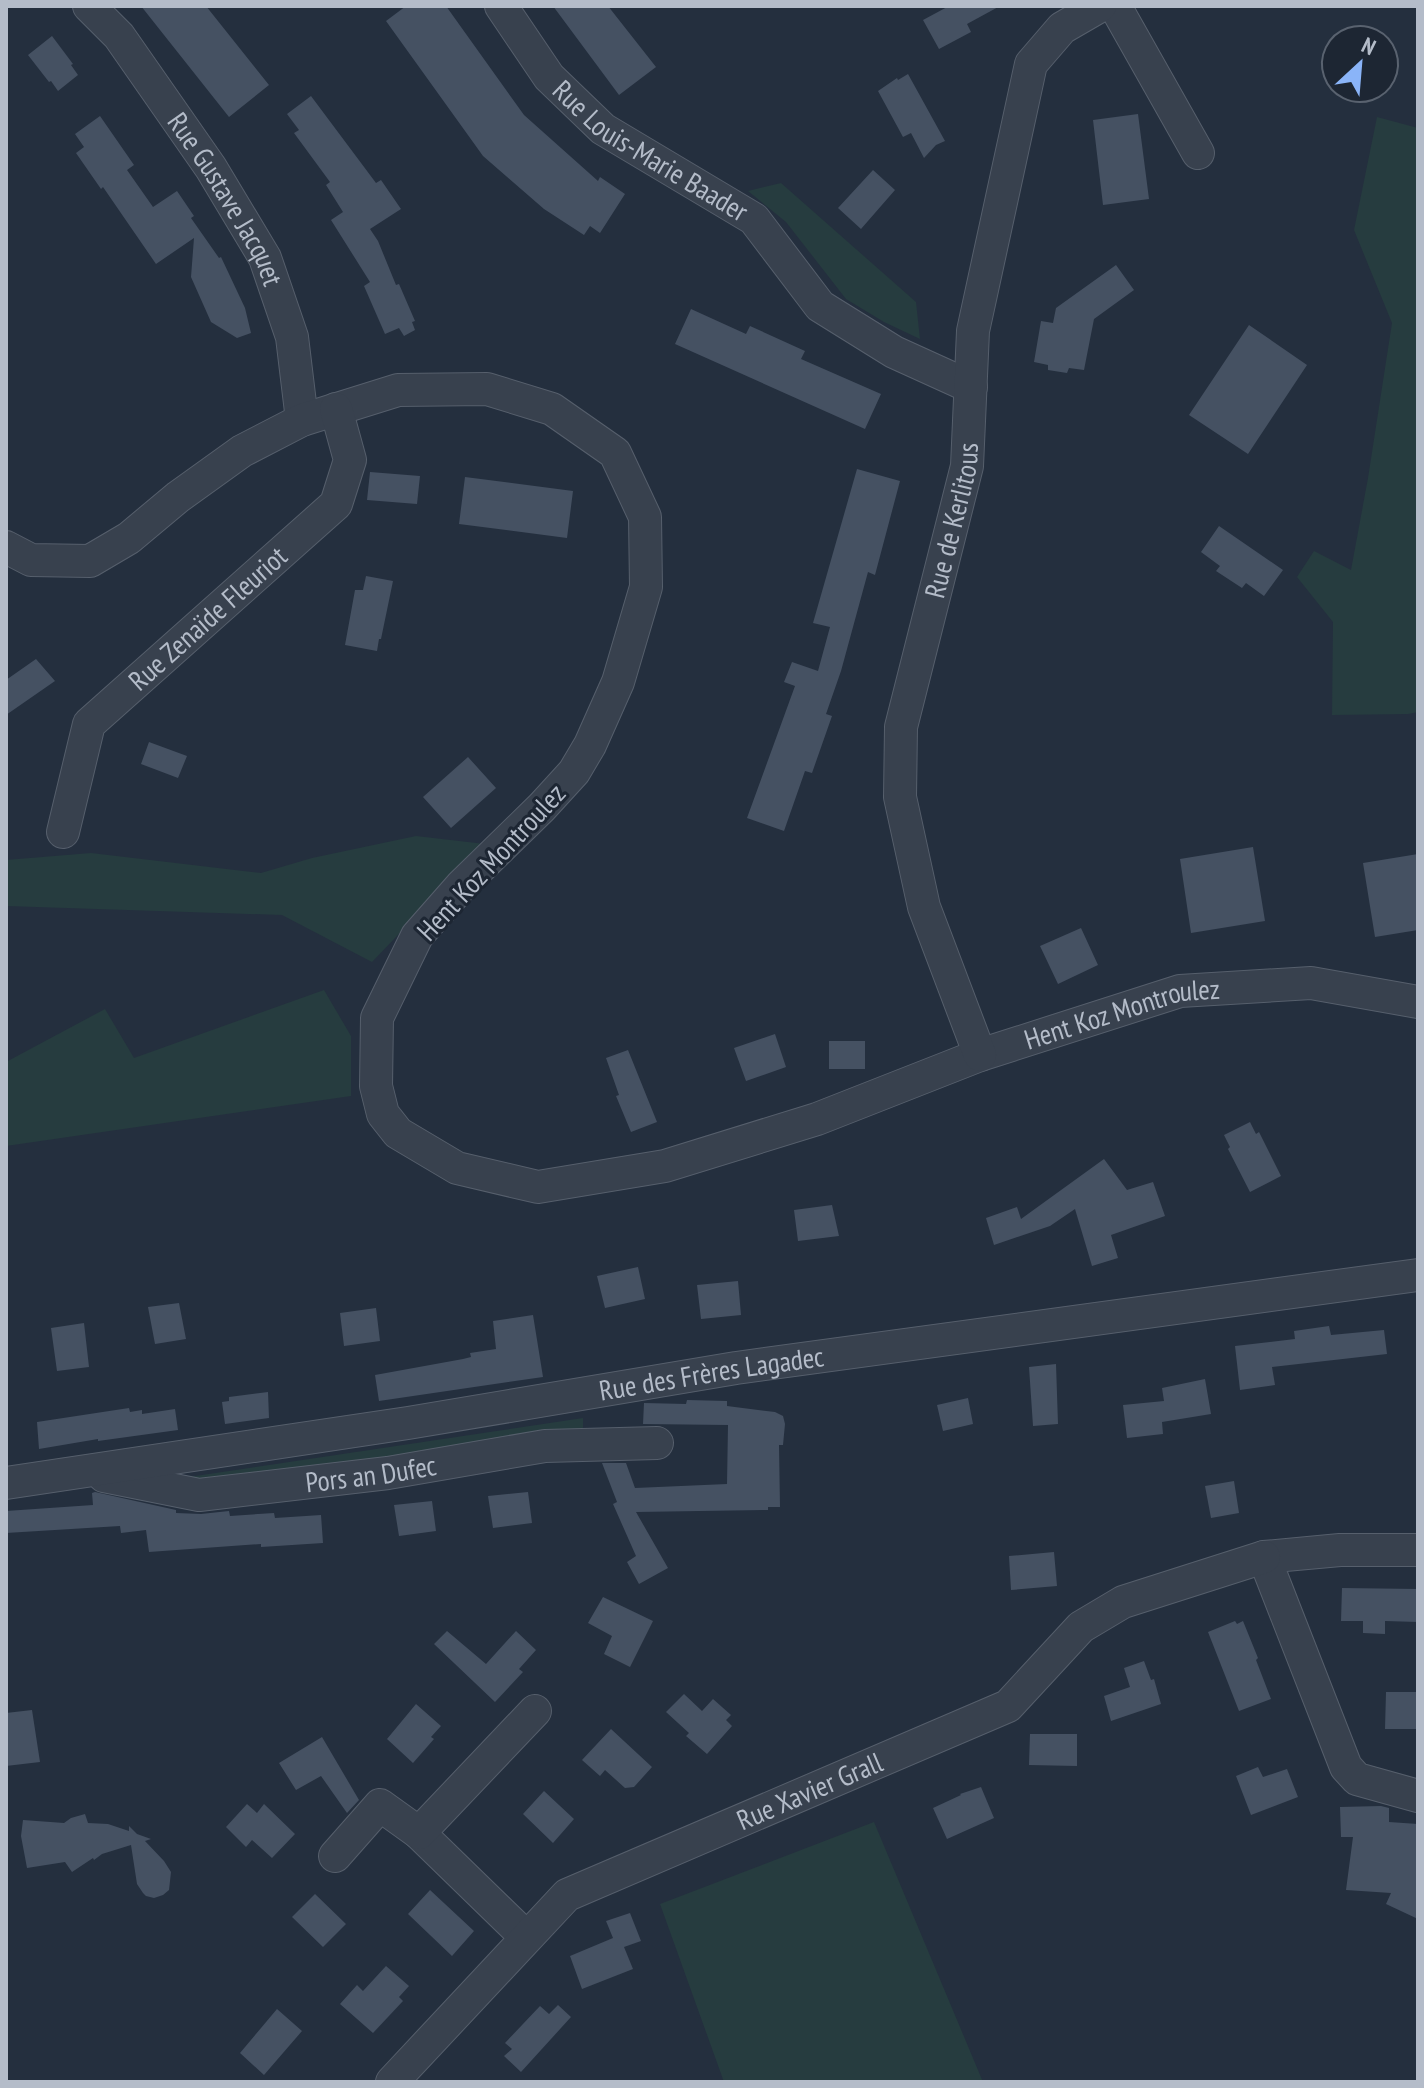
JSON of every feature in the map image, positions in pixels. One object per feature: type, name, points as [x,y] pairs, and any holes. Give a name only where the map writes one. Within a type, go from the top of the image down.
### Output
[{"type":"street","name":"Rue Gustave Jacquet","points":[[89,6],[119,36],[161,96],[211,168],[265,258],[292,337],[302,420]]},
{"type":"street","name":"Rue Louis-Marie Baader","points":[[501,6],[549,77],[603,129],[754,219],[820,306],[894,352],[971,387]]},
{"type":"street","name":"Rue de Kerlitous","points":[[980,1055],[924,907],[900,797],[901,727],[967,466],[973,331],[1031,64],[1062,28],[1100,6]]},
{"type":"street","points":[[1115,6],[1198,153]]},
{"type":"street","name":"Hent Koz Montroulez","points":[[6,547],[31,560],[90,561],[129,538],[178,497],[242,451],[302,420],[398,390],[487,389],[552,409],[615,453],[645,517],[646,587],[618,682],[590,745],[574,772],[461,886],[417,936],[377,1018],[376,1086],[383,1114],[398,1133],[457,1168],[538,1187],[665,1166],[817,1119],[980,1055],[1180,991],[1311,983],[1418,1002]]},
{"type":"street","name":"Rue Zenaïde Fleuriot","points":[[63,832],[89,724],[336,504],[350,460],[336,409]]},
{"type":"street","name":"Rue des Frères Lagadec","points":[[6,1483],[408,1423],[736,1368],[1418,1275]]},
{"type":"street","name":"Pors an Dufec","points":[[85,1472],[199,1495],[388,1473],[545,1446],[657,1443]]},
{"type":"street","name":"Rue Xavier Grall","points":[[392,2082],[567,1895],[1008,1706],[1081,1627],[1123,1602],[1264,1557],[1340,1550],[1418,1550]]},
{"type":"street","points":[[1264,1557],[1346,1767],[1357,1779],[1418,1796]]},
{"type":"street","points":[[419,1833],[535,1711]]},
{"type":"street","points":[[335,1856],[380,1805],[419,1833],[526,1937]]},
{"type":"green space","points":[[1377,117],[1418,128],[1418,712],[1332,715],[1333,622],[1297,577],[1314,551],[1351,570],[1368,478],[1392,323],[1354,230]]},
{"type":"green space","points":[[781,183],[916,302],[920,339],[846,299],[786,222],[748,191]]},
{"type":"green space","points":[[416,836],[485,844],[372,962],[282,915],[6,906],[6,860],[91,853],[261,873],[312,858]]},
{"type":"green space","points":[[324,990],[351,1036],[351,1096],[6,1146],[6,1062],[105,1009],[134,1058]]},
{"type":"green space","points":[[583,1418],[583,1434],[237,1481],[175,1479]]},
{"type":"green space","points":[[874,1822],[983,2082],[724,2082],[660,1904]]},
{"type":"building","points":[[141,6],[206,6],[269,85],[229,117]]},
{"type":"building","points":[[406,6],[446,6],[524,115],[598,181],[600,177],[625,194],[600,233],[590,226],[584,235],[544,209],[483,156],[386,21]]},
{"type":"building","points":[[553,6],[608,6],[656,67],[619,95]]},
{"type":"building","points":[[949,6],[1000,6],[967,24],[971,32],[939,49],[923,20]]},
{"type":"building","points":[[52,36],[78,75],[58,91],[28,55]]},
{"type":"building","points":[[908,74],[945,141],[936,145],[924,158],[911,133],[903,137],[878,91]]},
{"type":"building","points":[[311,96],[376,183],[381,180],[401,209],[370,229],[415,321],[412,322],[415,330],[404,336],[399,328],[385,334],[364,286],[370,282],[331,220],[343,212],[326,185],[330,182],[294,133],[299,130],[287,114]]},
{"type":"building","points":[[1138,114],[1149,199],[1103,205],[1093,120]]},
{"type":"building","points":[[100,116],[134,165],[127,170],[153,207],[177,191],[194,216],[191,218],[221,257],[245,308],[251,333],[237,338],[211,322],[191,277],[194,238],[156,264],[103,187],[101,189],[76,153],[84,147],[75,134]]},
{"type":"building","points":[[873,170],[895,190],[861,229],[838,208]]},
{"type":"building","points":[[1116,265],[1134,290],[1094,319],[1084,370],[1069,368],[1067,373],[1048,370],[1048,365],[1034,362],[1041,321],[1053,323],[1056,308]]},
{"type":"building","points":[[691,309],[746,334],[750,326],[805,351],[801,359],[881,394],[865,429],[675,344]]},
{"type":"building","points":[[1249,325],[1307,365],[1248,454],[1189,415]]},
{"type":"building","points":[[857,469],[900,481],[875,575],[868,572],[826,714],[832,716],[812,773],[805,771],[784,831],[747,818],[795,686],[784,682],[792,662],[818,671],[830,627],[813,623]]},
{"type":"building","points":[[370,472],[420,476],[417,504],[367,500]]},
{"type":"building","points":[[465,477],[573,491],[567,538],[459,524]]},
{"type":"building","points":[[1219,526],[1283,570],[1264,596],[1246,583],[1242,588],[1216,571],[1220,566],[1201,552]]},
{"type":"building","points":[[366,576],[393,581],[377,651],[345,645],[355,590],[363,590]]},
{"type":"building","points":[[36,659],[55,681],[6,715],[6,680]]},
{"type":"building","points":[[149,742],[187,756],[178,778],[141,764]]},
{"type":"building","points":[[468,757],[496,788],[451,828],[423,797]]},
{"type":"building","points":[[1253,847],[1265,921],[1191,933],[1180,859]]},
{"type":"building","points":[[1418,854],[1418,930],[1375,937],[1363,863]]},
{"type":"building","points":[[1081,928],[1098,965],[1058,984],[1040,946]]},
{"type":"building","points":[[775,1034],[786,1067],[746,1081],[734,1048]]},
{"type":"building","points":[[829,1041],[865,1041],[865,1069],[829,1069]]},
{"type":"building","points":[[628,1050],[657,1122],[631,1132],[616,1096],[619,1095],[606,1058]]},
{"type":"building","points":[[1250,1122],[1256,1134],[1259,1132],[1281,1176],[1250,1192],[1224,1135]]},
{"type":"building","points":[[1104,1159],[1127,1190],[1153,1182],[1165,1216],[1111,1235],[1118,1258],[1092,1266],[1075,1209],[1050,1226],[994,1245],[986,1218],[1017,1207],[1021,1219]]},
{"type":"building","points":[[832,1205],[839,1236],[798,1241],[794,1210]]},
{"type":"building","points":[[638,1267],[645,1299],[605,1308],[597,1276]]},
{"type":"building","points":[[738,1281],[741,1315],[701,1319],[697,1285]]},
{"type":"building","points":[[179,1303],[186,1339],[155,1344],[148,1307]]},
{"type":"building","points":[[376,1308],[380,1341],[344,1346],[340,1313]]},
{"type":"building","points":[[533,1315],[543,1377],[379,1401],[375,1375],[463,1359],[471,1357],[470,1353],[496,1349],[493,1321]]},
{"type":"building","points":[[84,1323],[89,1367],[57,1371],[51,1328]]},
{"type":"building","points":[[1329,1326],[1331,1335],[1384,1330],[1387,1354],[1272,1367],[1275,1385],[1240,1390],[1235,1346],[1295,1339],[1294,1331]]},
{"type":"building","points":[[1056,1364],[1058,1424],[1033,1426],[1029,1367]]},
{"type":"building","points":[[1205,1379],[1211,1414],[1162,1422],[1163,1434],[1127,1438],[1123,1405],[1164,1401],[1162,1388]]},
{"type":"building","points":[[268,1392],[269,1418],[225,1424],[222,1402],[229,1401],[229,1397]]},
{"type":"building","points":[[968,1398],[973,1424],[943,1431],[937,1405]]},
{"type":"building","points":[[687,1400],[727,1401],[727,1406],[775,1412],[783,1416],[783,1445],[779,1445],[780,1507],[768,1507],[768,1510],[636,1512],[668,1568],[639,1584],[627,1562],[636,1556],[613,1504],[617,1502],[602,1463],[626,1463],[635,1488],[727,1484],[728,1425],[643,1424],[644,1403],[686,1404]]},
{"type":"building","points":[[129,1408],[130,1412],[142,1410],[142,1414],[175,1409],[178,1430],[39,1449],[37,1422]]},
{"type":"building","points":[[1234,1481],[1239,1513],[1211,1518],[1205,1486]]},
{"type":"building","points":[[528,1492],[532,1523],[493,1528],[488,1496]]},
{"type":"building","points":[[92,1493],[176,1510],[176,1513],[229,1511],[230,1516],[274,1513],[275,1518],[321,1515],[323,1543],[149,1552],[146,1530],[121,1533],[120,1526],[6,1533],[6,1511],[93,1505]]},
{"type":"building","points":[[432,1501],[436,1531],[399,1536],[394,1505]]},
{"type":"building","points":[[1054,1552],[1057,1586],[1011,1590],[1009,1556]]},
{"type":"building","points":[[1342,1588],[1418,1589],[1418,1622],[1385,1621],[1385,1634],[1363,1633],[1363,1621],[1341,1621]]},
{"type":"building","points":[[603,1597],[653,1621],[630,1667],[604,1654],[612,1636],[588,1623]]},
{"type":"building","points":[[1235,1621],[1237,1624],[1243,1621],[1271,1699],[1239,1711],[1208,1632]]},
{"type":"building","points":[[447,1631],[486,1664],[516,1631],[536,1650],[519,1669],[523,1672],[495,1702],[434,1644]]},
{"type":"building","points":[[1144,1661],[1151,1680],[1154,1679],[1161,1704],[1111,1721],[1104,1696],[1130,1687],[1124,1668]]},
{"type":"building","points":[[1386,1692],[1418,1692],[1418,1729],[1385,1729]]},
{"type":"building","points":[[684,1694],[702,1711],[713,1699],[731,1715],[726,1720],[732,1726],[707,1754],[686,1736],[689,1733],[666,1712]]},
{"type":"building","points":[[416,1704],[441,1726],[413,1763],[387,1739]]},
{"type":"building","points":[[32,1710],[40,1762],[6,1766],[6,1713]]},
{"type":"building","points":[[611,1729],[652,1767],[634,1787],[625,1788],[605,1770],[600,1776],[582,1760]]},
{"type":"building","points":[[1030,1734],[1077,1734],[1077,1766],[1029,1765]]},
{"type":"building","points":[[322,1737],[359,1800],[347,1813],[321,1776],[296,1790],[279,1763]]},
{"type":"building","points":[[1258,1767],[1263,1777],[1287,1769],[1298,1797],[1251,1815],[1236,1776]]},
{"type":"building","points":[[981,1787],[994,1818],[947,1839],[933,1808]]},
{"type":"building","points":[[544,1791],[574,1819],[553,1843],[523,1814]]},
{"type":"building","points":[[247,1804],[257,1813],[264,1804],[295,1834],[272,1858],[252,1840],[246,1847],[226,1827]]},
{"type":"building","points":[[1340,1807],[1389,1808],[1389,1822],[1418,1824],[1418,1919],[1386,1904],[1391,1893],[1346,1890],[1353,1837],[1341,1837]]},
{"type":"building","points":[[85,1814],[88,1823],[108,1824],[129,1831],[129,1826],[137,1834],[151,1839],[145,1841],[171,1872],[169,1890],[154,1898],[143,1893],[137,1884],[131,1845],[93,1858],[72,1872],[65,1862],[27,1868],[21,1836],[23,1820],[64,1823]]},
{"type":"building","points":[[430,1890],[474,1931],[452,1956],[408,1914]]},
{"type":"building","points":[[315,1894],[346,1924],[323,1947],[292,1917]]},
{"type":"building","points":[[630,1913],[641,1941],[624,1947],[633,1969],[582,1989],[570,1956],[613,1938],[606,1921]]},
{"type":"building","points":[[386,1966],[409,1986],[399,1997],[403,2001],[373,2033],[340,2004],[357,1985],[363,1991]]},
{"type":"building","points":[[558,2005],[571,2017],[521,2072],[504,2056],[512,2049],[505,2043],[540,2006],[549,2014]]},
{"type":"building","points":[[277,2009],[302,2031],[264,2075],[240,2053]]}]
